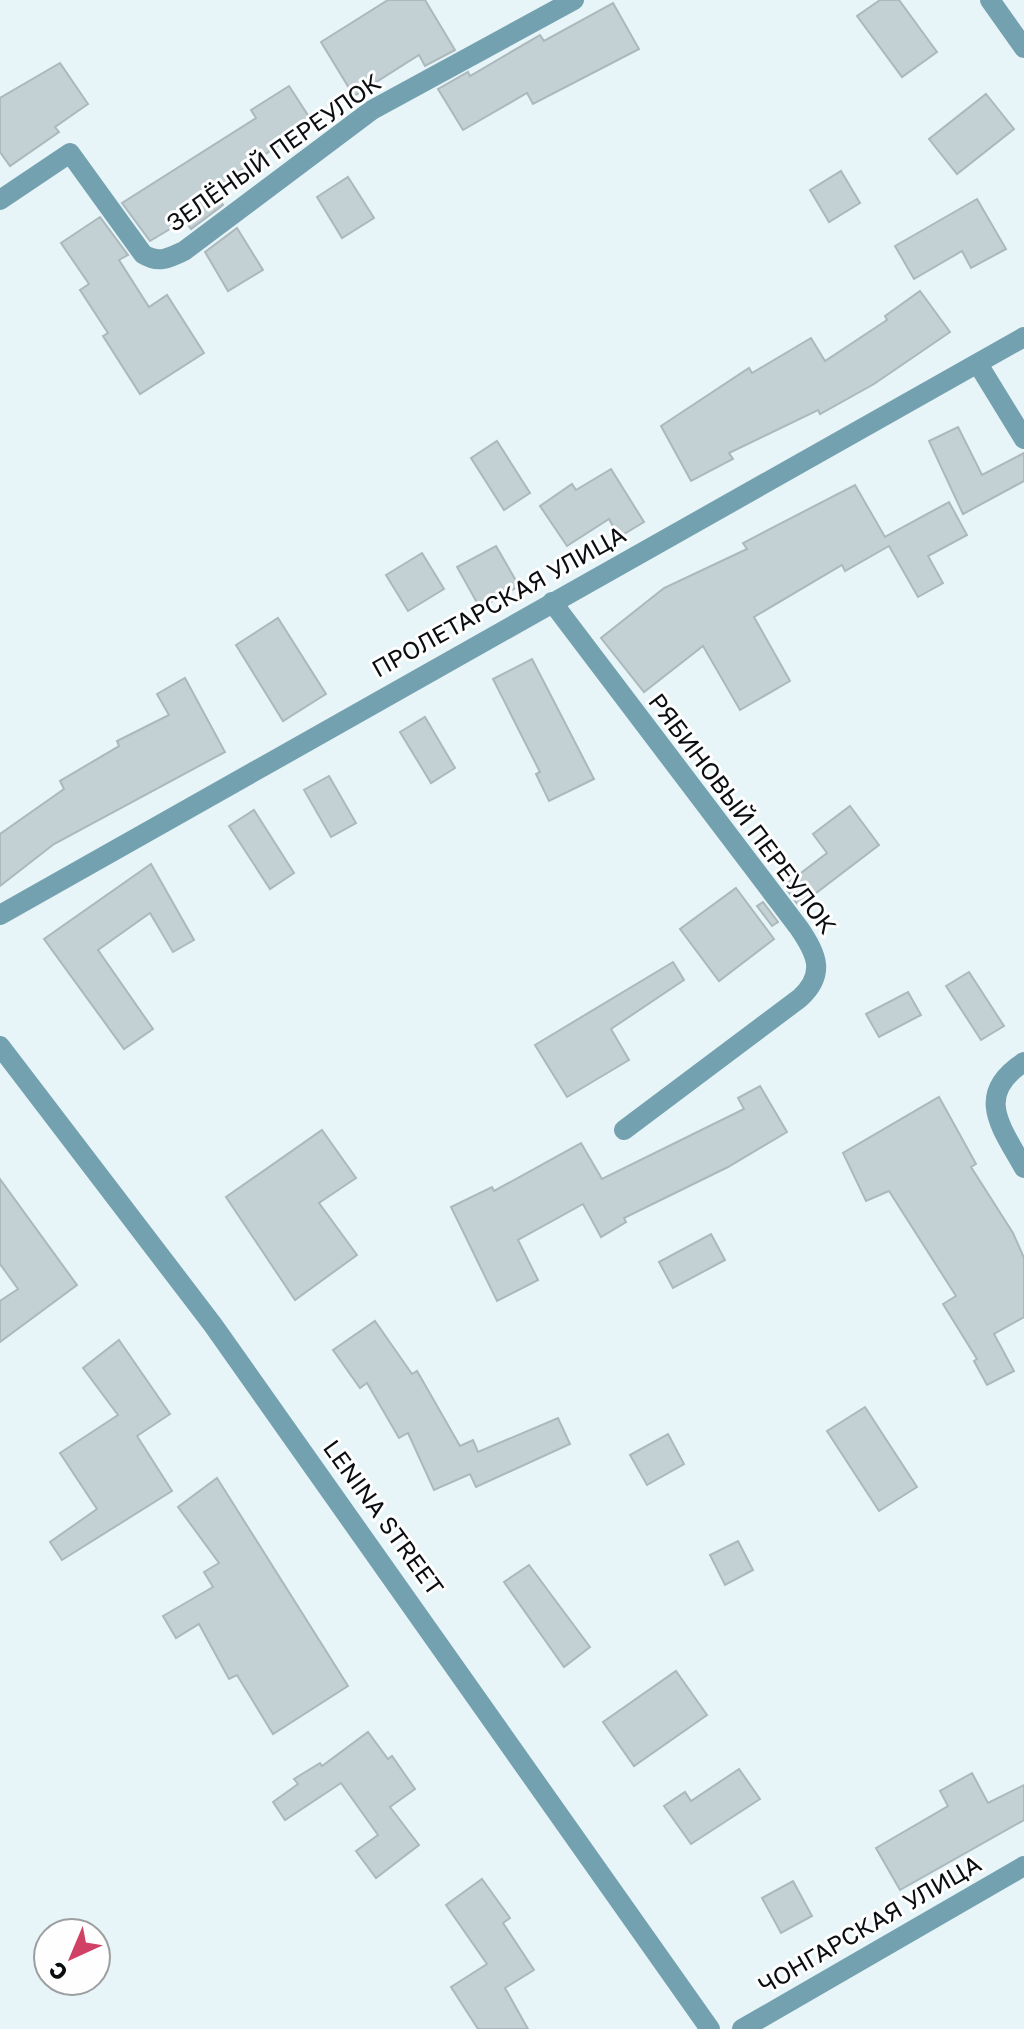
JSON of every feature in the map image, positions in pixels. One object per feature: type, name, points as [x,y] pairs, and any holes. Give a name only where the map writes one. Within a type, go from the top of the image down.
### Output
[{"type":"street","name":"ЗЕЛЁНЫЙ ПЕРЕУЛОК","points":[[0,200],[70,153],[143,254],[158,261],[168,259],[184,251],[372,110],[574,0]]},
{"type":"street","points":[[990,0],[1024,48]]},
{"type":"street","name":"ПРОЛЕТАРСКАЯ УЛИЦА","points":[[0,915],[1024,337]]},
{"type":"street","points":[[978,364],[1024,439]]},
{"type":"street","name":"РЯБИНОВЫЙ ПЕРЕУЛОК","points":[[552,602],[799,928],[817,959],[818,974],[813,985],[800,998],[624,1130]]},
{"type":"street","name":"LENINA STREET","points":[[0,1046],[222,1338],[710,2029]]},
{"type":"street","points":[[1024,1062],[1008,1073],[994,1099],[997,1119],[1024,1168]]},
{"type":"street","name":"ЧОНГАРСКАЯ УЛИЦА","points":[[742,2029],[1024,1866]]},
{"type":"building","points":[[388,0],[425,0],[455,50],[425,66],[419,55],[354,96],[321,42]]},
{"type":"building","points":[[880,0],[899,0],[937,52],[902,77],[857,16]]},
{"type":"building","points":[[613,3],[639,49],[533,104],[527,93],[463,130],[438,89],[468,72],[470,76],[540,35],[544,41]]},
{"type":"building","points":[[60,63],[88,104],[55,127],[59,132],[10,166],[0,152],[0,98]]},
{"type":"building","points":[[289,86],[313,123],[241,170],[244,175],[216,193],[223,205],[191,229],[185,220],[150,241],[122,203],[256,118],[251,110]]},
{"type":"building","points":[[986,94],[1014,129],[957,174],[929,139]]},
{"type":"building","points":[[841,171],[860,203],[829,222],[810,190]]},
{"type":"building","points":[[348,177],[374,218],[342,238],[317,197]]},
{"type":"building","points":[[977,199],[1006,249],[971,268],[962,251],[914,279],[895,246]]},
{"type":"building","points":[[100,217],[128,255],[119,260],[149,307],[167,295],[204,353],[140,394],[103,336],[108,333],[80,290],[89,284],[61,243]]},
{"type":"building","points":[[237,228],[263,270],[228,291],[205,252]]},
{"type":"building","points":[[920,291],[950,332],[874,384],[820,414],[818,410],[729,453],[733,459],[691,481],[661,426],[749,368],[752,373],[811,338],[825,361],[887,320],[885,316]]},
{"type":"building","points":[[958,427],[982,475],[1024,453],[1024,481],[963,514],[929,441]]},
{"type":"building","points":[[497,441],[530,493],[504,510],[471,458]]},
{"type":"building","points":[[611,469],[644,522],[619,537],[609,519],[567,546],[540,506],[572,484],[576,490]]},
{"type":"building","points":[[855,485],[885,537],[949,502],[967,535],[928,556],[943,583],[918,597],[889,546],[845,571],[842,565],[754,617],[790,681],[740,710],[703,646],[644,692],[601,638],[664,588],[747,549],[743,543]]},
{"type":"building","points":[[496,546],[519,586],[480,608],[457,567]]},
{"type":"building","points":[[422,553],[444,589],[408,611],[386,575]]},
{"type":"building","points":[[278,618],[326,694],[283,721],[236,645]]},
{"type":"building","points":[[532,659],[594,779],[549,801],[536,774],[540,772],[493,679]]},
{"type":"building","points":[[185,678],[225,752],[54,844],[0,886],[0,834],[64,789],[60,781],[119,746],[117,741],[169,715],[157,694]]},
{"type":"building","points":[[425,717],[455,768],[431,783],[400,732]]},
{"type":"building","points":[[329,776],[356,823],[331,837],[304,790]]},
{"type":"building","points":[[850,806],[879,845],[799,906],[784,886],[827,853],[813,834]]},
{"type":"building","points":[[254,810],[294,873],[270,889],[229,826]]},
{"type":"building","points":[[151,864],[194,940],[173,952],[150,913],[98,950],[153,1029],[124,1049],[44,939]]},
{"type":"building","points":[[736,888],[774,939],[719,981],[680,929]]},
{"type":"building","points":[[763,902],[778,922],[772,926],[757,906]]},
{"type":"building","points":[[673,962],[684,980],[611,1029],[629,1060],[567,1097],[535,1045]]},
{"type":"building","points":[[969,972],[1004,1026],[981,1040],[946,986]]},
{"type":"building","points":[[908,992],[921,1015],[879,1037],[866,1014]]},
{"type":"building","points":[[760,1086],[787,1132],[728,1167],[624,1218],[626,1222],[601,1237],[583,1204],[518,1240],[538,1280],[497,1301],[451,1207],[492,1187],[494,1191],[581,1143],[602,1179],[744,1109],[738,1098]]},
{"type":"building","points":[[939,1097],[976,1164],[971,1167],[1013,1233],[1024,1258],[1024,1317],[994,1334],[1014,1371],[987,1385],[974,1361],[977,1359],[943,1304],[956,1296],[889,1191],[866,1201],[843,1153]]},
{"type":"building","points":[[322,1130],[356,1178],[319,1203],[357,1255],[295,1300],[226,1197]]},
{"type":"building","points":[[0,1179],[77,1285],[0,1342],[0,1301],[18,1289],[0,1264]]},
{"type":"building","points":[[711,1234],[725,1260],[673,1288],[659,1262]]},
{"type":"building","points":[[375,1321],[412,1374],[417,1371],[460,1446],[473,1440],[478,1452],[558,1418],[570,1444],[476,1487],[470,1474],[434,1490],[408,1433],[399,1438],[367,1383],[360,1388],[333,1350]]},
{"type":"building","points":[[119,1340],[170,1414],[137,1436],[172,1491],[62,1560],[50,1542],[97,1509],[60,1453],[118,1415],[83,1368]]},
{"type":"building","points":[[865,1407],[917,1487],[879,1511],[827,1431]]},
{"type":"building","points":[[668,1434],[684,1464],[647,1485],[630,1455]]},
{"type":"building","points":[[217,1478],[348,1686],[273,1734],[237,1675],[229,1679],[199,1624],[176,1638],[163,1616],[213,1587],[204,1572],[219,1563],[178,1507]]},
{"type":"building","points":[[738,1541],[753,1570],[725,1585],[710,1555]]},
{"type":"building","points":[[529,1565],[590,1647],[564,1667],[504,1582]]},
{"type":"building","points":[[676,1671],[707,1715],[634,1766],[603,1722]]},
{"type":"building","points":[[368,1732],[388,1759],[392,1756],[415,1789],[390,1807],[419,1845],[376,1878],[356,1851],[378,1835],[341,1783],[285,1820],[273,1802],[298,1784],[294,1779],[320,1763],[322,1766]]},
{"type":"building","points":[[739,1769],[760,1799],[691,1844],[664,1806],[685,1792],[691,1801]]},
{"type":"building","points":[[972,1773],[988,1803],[1024,1785],[1024,1820],[900,1890],[876,1848],[948,1806],[940,1791]]},
{"type":"building","points":[[482,1879],[510,1918],[503,1923],[534,1970],[505,1988],[528,2029],[478,2029],[451,1987],[487,1964],[446,1905]]},
{"type":"building","points":[[793,1881],[812,1916],[781,1933],[762,1898]]}]
